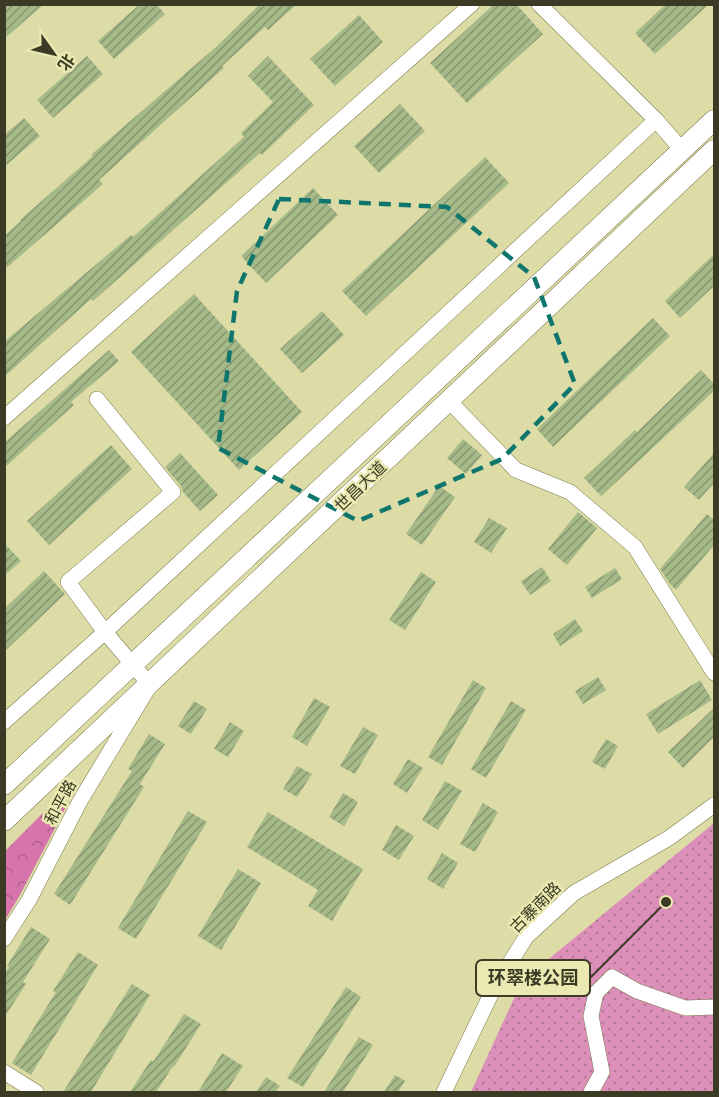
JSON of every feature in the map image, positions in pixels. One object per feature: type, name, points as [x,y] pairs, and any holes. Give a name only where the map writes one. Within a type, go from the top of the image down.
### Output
[{"type":"main road","name":"世昌大道","points":[[4,785],[714,120]]},
{"type":"main road","name":"世昌大道","points":[[4,821],[714,150]]},
{"type":"street","points":[[4,418],[472,4]]},
{"type":"street","points":[[539,4],[656,120],[682,150]]},
{"type":"street","points":[[4,722],[105,632],[656,120]]},
{"type":"street","points":[[97,399],[173,492],[68,582],[105,632],[150,685]]},
{"type":"street","points":[[449,401],[516,470],[570,492],[635,547],[714,673]]},
{"type":"street","name":"和平路","points":[[4,939],[29,900],[80,801],[150,685]]},
{"type":"street","name":"古寨南路","points":[[444,1092],[492,992],[526,937],[574,893],[669,838],[714,805]]},
{"type":"street","points":[[591,1092],[602,1072],[591,1016],[596,993],[612,977],[637,991],[685,1008],[714,1007]]},
{"type":"street","points":[[4,1072],[36,1092]]},
{"type":"highlighted area","points":[[279,199],[447,207],[534,277],[575,384],[502,459],[358,521],[218,448],[237,291]]},
{"type":"shaded area","points":[[714,823],[714,1092],[471,1092],[522,981]]},
{"type":"green space","points":[[57,799],[67,805],[5,920],[5,851]]},
{"type":"building","points":[[8,4],[44,4],[4,39],[4,8]]},
{"type":"building","points":[[140,4],[156,4],[165,14],[114,59],[98,41]]},
{"type":"building","points":[[260,4],[297,4],[268,30],[265,27],[222,66],[224,68],[99,180],[103,184],[4,270],[4,236],[93,156],[91,155],[216,47]]},
{"type":"building","points":[[494,4],[516,4],[543,34],[467,103],[430,63]]},
{"type":"building","points":[[666,4],[709,4],[655,54],[635,33]]},
{"type":"building","points":[[359,15],[383,42],[335,86],[310,59]]},
{"type":"building","points":[[87,56],[103,74],[53,118],[37,100]]},
{"type":"building","points":[[268,56],[314,105],[262,155],[260,153],[4,377],[4,342],[131,235],[133,237],[244,137],[241,133],[273,102],[248,76]]},
{"type":"building","points":[[400,104],[425,131],[379,173],[354,146]]},
{"type":"building","points":[[24,118],[40,136],[4,167],[4,135]]},
{"type":"building","points":[[485,157],[509,183],[366,316],[342,291]]},
{"type":"building","points":[[313,188],[338,215],[266,283],[241,256]]},
{"type":"building","points":[[714,254],[714,286],[680,318],[665,301]]},
{"type":"building","points":[[194,294],[302,412],[239,470],[131,352]]},
{"type":"building","points":[[322,311],[344,335],[302,373],[280,349]]},
{"type":"building","points":[[653,318],[670,336],[553,447],[537,429]]},
{"type":"building","points":[[109,350],[119,361],[71,402],[74,405],[4,468],[4,443]]},
{"type":"building","points":[[701,370],[714,384],[714,391],[601,496],[584,478],[635,430],[637,432]]},
{"type":"building","points":[[463,439],[482,455],[466,474],[447,458]]},
{"type":"building","points":[[111,445],[132,469],[49,545],[27,521]]},
{"type":"building","points":[[180,453],[218,495],[200,511],[165,467]]},
{"type":"building","points":[[714,453],[714,483],[699,500],[684,487]]},
{"type":"building","points":[[439,486],[455,497],[422,545],[406,534]]},
{"type":"building","points":[[578,512],[597,528],[567,565],[548,549]]},
{"type":"building","points":[[707,514],[714,520],[714,545],[676,590],[660,569]]},
{"type":"building","points":[[489,518],[507,528],[491,553],[474,542]]},
{"type":"building","points":[[4,543],[21,561],[4,576]]},
{"type":"building","points":[[542,567],[551,581],[530,595],[521,581]]},
{"type":"building","points":[[615,568],[622,579],[592,598],[585,587]]},
{"type":"building","points":[[44,571],[65,594],[4,652],[4,609]]},
{"type":"building","points":[[421,572],[436,582],[405,630],[389,620]]},
{"type":"building","points":[[575,619],[583,631],[560,646],[553,634]]},
{"type":"building","points":[[598,677],[606,690],[583,704],[575,691]]},
{"type":"building","points":[[473,680],[486,688],[442,765],[428,757]]},
{"type":"building","points":[[700,680],[712,700],[658,734],[646,714]]},
{"type":"building","points":[[314,698],[330,707],[307,746],[292,737]]},
{"type":"building","points":[[194,701],[207,709],[191,734],[178,726]]},
{"type":"building","points":[[511,701],[526,710],[486,778],[471,769]]},
{"type":"building","points":[[714,708],[714,737],[683,768],[668,752]]},
{"type":"building","points":[[230,722],[244,731],[228,757],[214,749]]},
{"type":"building","points":[[363,727],[378,735],[355,774],[340,766]]},
{"type":"building","points":[[149,734],[165,744],[140,784],[144,787],[70,905],[54,894],[132,771],[128,769]]},
{"type":"building","points":[[606,739],[618,746],[605,769],[592,762]]},
{"type":"building","points":[[408,759],[423,768],[407,793],[393,784]]},
{"type":"building","points":[[297,766],[312,774],[297,797],[283,789]]},
{"type":"building","points":[[445,781],[462,791],[438,830],[422,820]]},
{"type":"building","points":[[343,793],[358,802],[344,826],[329,817]]},
{"type":"building","points":[[483,803],[498,812],[475,852],[460,844]]},
{"type":"building","points":[[188,811],[207,822],[136,939],[118,928]]},
{"type":"building","points":[[268,812],[363,869],[332,921],[308,906],[318,890],[247,847]]},
{"type":"building","points":[[396,825],[414,836],[399,860],[382,850]]},
{"type":"building","points":[[442,853],[458,863],[443,889],[427,879]]},
{"type":"building","points":[[238,869],[261,883],[221,950],[198,936]]},
{"type":"building","points":[[31,927],[50,939],[23,982],[26,984],[4,1018],[4,974]]},
{"type":"building","points":[[78,952],[98,965],[31,1075],[12,1063]]},
{"type":"building","points":[[132,984],[150,995],[91,1092],[63,1092]]},
{"type":"building","points":[[346,987],[361,997],[303,1087],[287,1078]]},
{"type":"building","points":[[184,1014],[201,1024],[174,1067],[156,1092],[130,1092],[151,1060],[153,1062]]},
{"type":"building","points":[[359,1037],[373,1045],[343,1092],[324,1092]]},
{"type":"building","points":[[222,1053],[243,1066],[226,1092],[198,1092]]},
{"type":"building","points":[[395,1075],[405,1081],[398,1092],[384,1092]]},
{"type":"building","points":[[266,1077],[280,1086],[275,1092],[256,1092]]},
{"type":"place","name":"环翠楼公园","points":[[666,902]]}]
